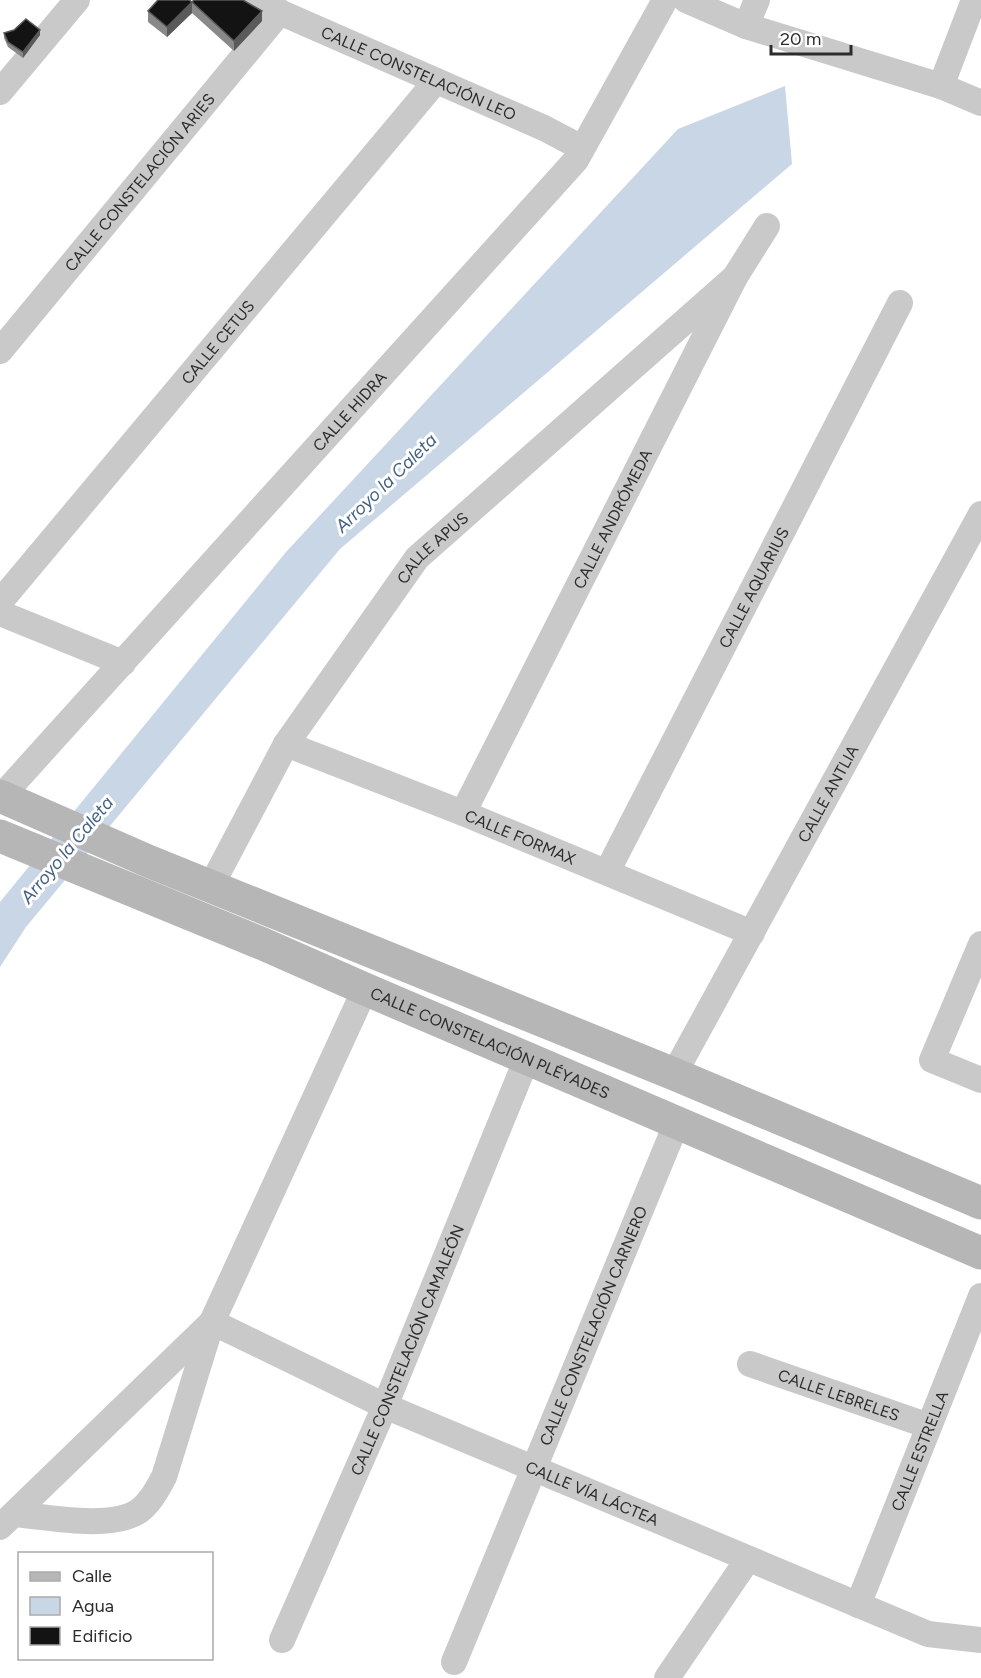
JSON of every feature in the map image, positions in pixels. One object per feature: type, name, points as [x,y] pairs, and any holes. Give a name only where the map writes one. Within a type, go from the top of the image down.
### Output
[{"type":"main road","points":[[5,798],[148,861],[674,1074],[981,1203]]},
{"type":"main road","name":"CALLE CONSTELACIÓN PLÉYADES","points":[[0,836],[263,944],[981,1253]]},
{"type":"street","points":[[0,92],[76,0]]},
{"type":"street","name":"CALLE CONSTELACIÓN LEO","points":[[252,0],[582,148]]},
{"type":"street","name":"CALLE HIDRA","points":[[5,798],[123,663],[576,160],[664,0]]},
{"type":"street","points":[[686,0],[746,26],[940,86],[981,103]]},
{"type":"street","points":[[746,26],[757,0]]},
{"type":"street","points":[[940,86],[974,0]]},
{"type":"street","name":"CALLE CONSTELACIÓN ARIES","points":[[0,351],[280,12]]},
{"type":"street","name":"CALLE CETUS","points":[[0,602],[436,81]]},
{"type":"street","name":"CALLE ANDRÓMEDA","points":[[463,813],[735,277],[767,226]]},
{"type":"street","name":"CALLE APUS","points":[[211,886],[286,744],[417,558],[735,277]]},
{"type":"street","name":"CALLE AQUARIUS","points":[[606,872],[900,303]]},
{"type":"street","name":"CALLE ANTLIA","points":[[674,1074],[981,514]]},
{"type":"street","points":[[0,613],[123,663]]},
{"type":"street","name":"CALLE FORMAX","points":[[286,744],[463,813],[752,933]]},
{"type":"street","points":[[981,944],[932,1059],[981,1080]]},
{"type":"street","points":[[7,1520],[102,1522],[121,1519],[139,1511],[153,1497],[164,1477],[212,1322],[365,989]]},
{"type":"street","name":"CALLE CONSTELACIÓN CAMALEÓN","points":[[282,1640],[385,1406],[527,1058]]},
{"type":"street","name":"CALLE CONSTELACIÓN CARNERO","points":[[454,1662],[677,1122]]},
{"type":"street","name":"CALLE ESTRELLA","points":[[858,1605],[981,1296]]},
{"type":"street","points":[[7,1520],[212,1322]]},
{"type":"street","name":"CALLE VÍA LÁCTEA","points":[[212,1322],[385,1406],[928,1634],[981,1640]]},
{"type":"street","name":"CALLE LEBRELES","points":[[750,1364],[929,1426]]},
{"type":"street","points":[[667,1678],[748,1559]]},
{"type":"water","name":"Arroyo la Caleta","points":[[785,86],[792,164],[340,549],[26,927],[0,967],[0,902],[286,552],[678,129]]},
{"type":"building","points":[[158,0],[189,0],[192,2],[167,27],[148,11]]},
{"type":"building","points":[[194,0],[243,0],[262,11],[234,41],[192,2]]},
{"type":"building","points":[[26,19],[40,30],[23,52],[8,42],[4,33],[14,30]]}]
